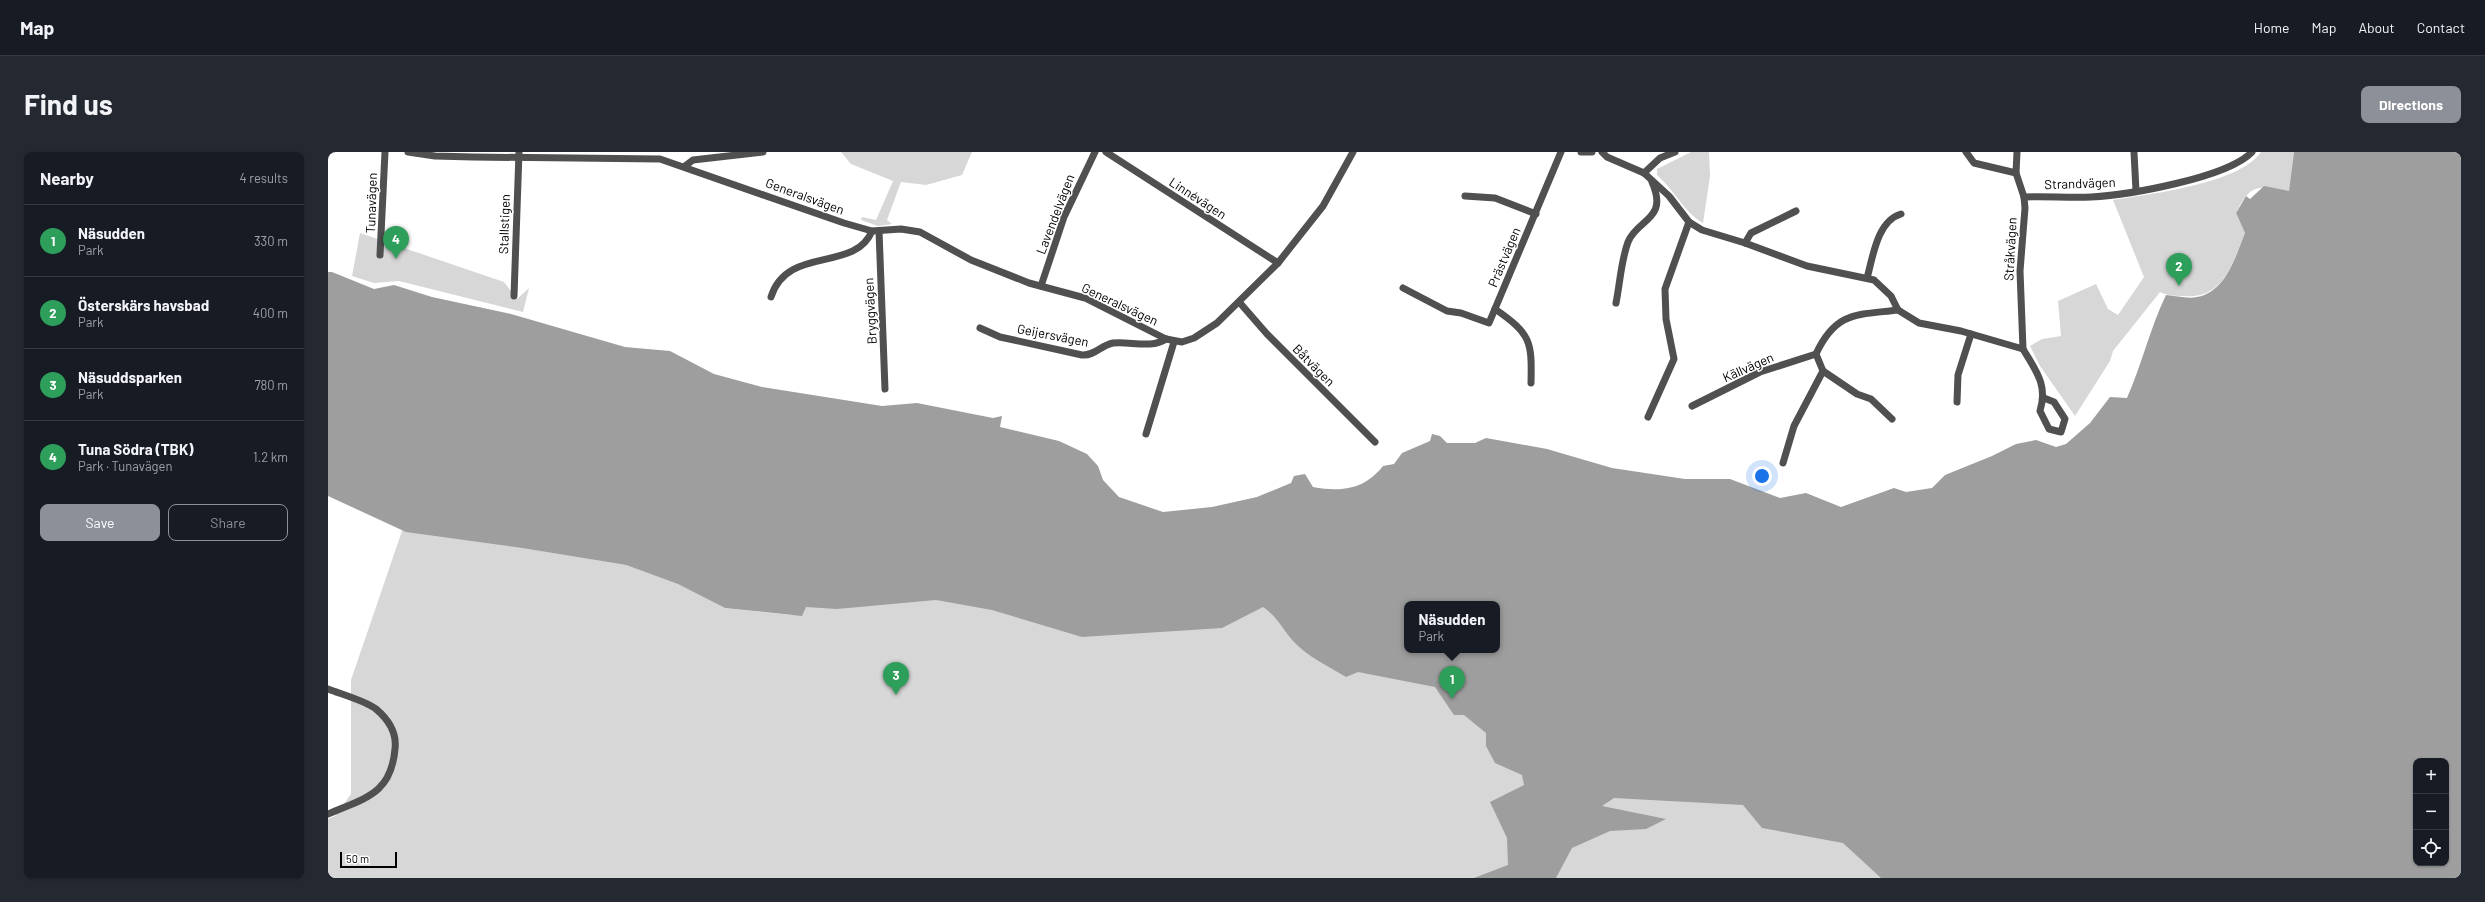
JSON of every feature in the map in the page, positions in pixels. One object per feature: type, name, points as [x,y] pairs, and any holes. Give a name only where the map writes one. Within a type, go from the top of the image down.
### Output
[{"type":"street","name":"Tunavägen","points":[[380,255],[385,152]]},
{"type":"street","name":"Generalsvägen","points":[[408,152],[435,156],[518,155],[660,159],[685,166],[876,231],[901,229],[920,232],[956,254],[1041,286],[1085,298],[1174,342]]},
{"type":"street","points":[[685,166],[693,160],[763,152]]},
{"type":"street","name":"Lavendelvägen","points":[[1041,286],[1064,217],[1095,152]]},
{"type":"street","name":"Linnévägen","points":[[1106,152],[1278,263]]},
{"type":"street","points":[[1146,434],[1174,342],[1188,340],[1207,330],[1240,303],[1278,263],[1323,206],[1353,152]]},
{"type":"street","name":"Prästvägen","points":[[1403,288],[1447,311],[1461,313],[1489,323],[1561,152]]},
{"type":"street","points":[[1581,152],[1592,152]]},
{"type":"street","points":[[1602,152],[1607,157],[1644,173],[1669,196],[1689,222],[1702,230],[1745,243],[1807,266],[1874,280],[1885,290],[1898,310],[1927,326],[1971,334],[2023,349],[2041,379],[2044,398],[2040,411],[2049,429],[2061,432],[2065,419],[2054,402],[2044,398]]},
{"type":"street","points":[[1644,173],[1660,158],[1675,152]]},
{"type":"street","points":[[1966,152],[1974,163],[2016,173]]},
{"type":"street","name":"Stråkvägen","points":[[2017,152],[2016,173],[2024,197],[2020,271],[2023,349]]},
{"type":"street","points":[[2134,152],[2136,191]]},
{"type":"street","name":"Strandvägen","points":[[2024,197],[2091,197],[2136,191],[2227,168],[2241,162],[2252,152]]},
{"type":"street","name":"Stallstigen","points":[[514,296],[518,155]]},
{"type":"street","points":[[1616,303],[1629,240],[1653,214],[1656,191],[1650,178]]},
{"type":"street","name":"Prästvägen","points":[[1465,196],[1495,198],[1536,214]]},
{"type":"street","points":[[1745,243],[1751,233],[1796,211]]},
{"type":"street","points":[[1867,278],[1884,227],[1890,220],[1901,214]]},
{"type":"street","points":[[1648,416],[1674,359],[1666,319],[1665,289],[1689,222]]},
{"type":"street","points":[[771,297],[775,285],[799,266],[808,262],[848,253],[863,244],[876,231]]},
{"type":"street","name":"Bryggvägen","points":[[876,231],[885,389]]},
{"type":"street","name":"Båtvägen","points":[[1240,303],[1271,338],[1375,442]]},
{"type":"street","points":[[1495,309],[1514,322],[1527,337],[1531,351],[1531,383]]},
{"type":"street","points":[[1892,419],[1871,399],[1856,394],[1823,372],[1816,354],[1835,328],[1851,316],[1898,310]]},
{"type":"street","name":"Geijersvägen","points":[[980,328],[1005,338],[1082,355],[1095,354],[1112,343],[1154,344],[1166,339]]},
{"type":"street","points":[[1957,402],[1958,375],[1971,334]]},
{"type":"street","name":"Källvägen","points":[[1692,406],[1760,372],[1816,354]]},
{"type":"street","points":[[1783,463],[1794,426],[1823,372]]},
{"type":"street","points":[[328,689],[375,708],[389,723],[396,739],[394,762],[387,781],[364,799],[328,814]]},
{"type":"shaded area","points":[[841,152],[972,152],[962,175],[926,185],[901,182],[887,220],[892,224],[878,226],[861,220],[862,217],[876,220],[893,181],[851,164]]},
{"type":"shaded area","points":[[1691,152],[1709,152],[1710,176],[1703,223],[1690,213],[1657,175],[1657,169]]},
{"type":"shaded area","points":[[2261,152],[2294,152],[2289,192],[2263,188],[2251,191],[2246,196],[2236,213],[2245,233],[2231,267],[2225,277],[2209,292],[2198,295],[2175,296],[2160,292],[2113,351],[2110,361],[2075,416],[2040,366],[2030,346],[2042,339],[2061,336],[2058,301],[2096,284],[2108,309],[2118,315],[2144,277],[2113,200],[2170,191],[2214,180],[2234,172],[2250,163]]},
{"type":"shaded area","points":[[2294,152],[2461,152],[2461,878],[1881,878],[1843,843],[1762,828],[1743,805],[1614,798],[1602,806],[1666,819],[1646,829],[1610,831],[1572,848],[1556,878],[1474,878],[1508,865],[1507,838],[1490,802],[1524,785],[1522,775],[1495,763],[1486,746],[1486,733],[1464,715],[1454,715],[1435,687],[1358,672],[1346,677],[1312,657],[1294,642],[1280,623],[1263,607],[1222,628],[1082,637],[992,610],[936,600],[837,609],[806,607],[802,616],[725,608],[678,584],[626,565],[522,548],[406,532],[328,496],[328,272],[332,272],[374,289],[394,285],[432,297],[511,314],[625,347],[670,351],[714,374],[762,387],[882,406],[917,403],[993,418],[1002,416],[1000,427],[1059,441],[1087,454],[1098,466],[1103,480],[1119,497],[1163,512],[1212,507],[1257,497],[1291,483],[1294,476],[1305,474],[1313,487],[1323,489],[1342,489],[1360,485],[1376,474],[1383,466],[1394,464],[1402,453],[1430,441],[1432,434],[1440,436],[1447,443],[1475,443],[1486,438],[1547,449],[1612,468],[1685,479],[1730,479],[1780,498],[1806,493],[1841,507],[1894,488],[1906,492],[1932,488],[1945,475],[1992,456],[2016,444],[2036,440],[2056,447],[2066,444],[2090,423],[2110,397],[2127,398],[2155,320],[2166,295],[2186,298],[2197,297],[2207,294],[2222,281],[2233,262],[2245,233],[2236,213],[2246,196],[2250,199],[2264,186],[2289,191]]},
{"type":"shaded area","points":[[360,233],[504,282],[517,299],[529,288],[523,312],[399,281],[374,283],[352,276]]},
{"type":"shaded area","points":[[804,503],[1501,585],[2259,878],[328,878],[328,819],[335,816],[351,794],[351,680],[403,528],[626,565],[679,584],[725,608],[791,615]]},
{"type":"place","name":"Tuna Södra (TBK)","points":[[396,259]]},
{"type":"place","name":"Österskärs havsbad","points":[[2179,286]]},
{"type":"place","name":"Näsuddsparken","points":[[896,695]]},
{"type":"place","name":"Näsudden","points":[[1452,699]]}]
